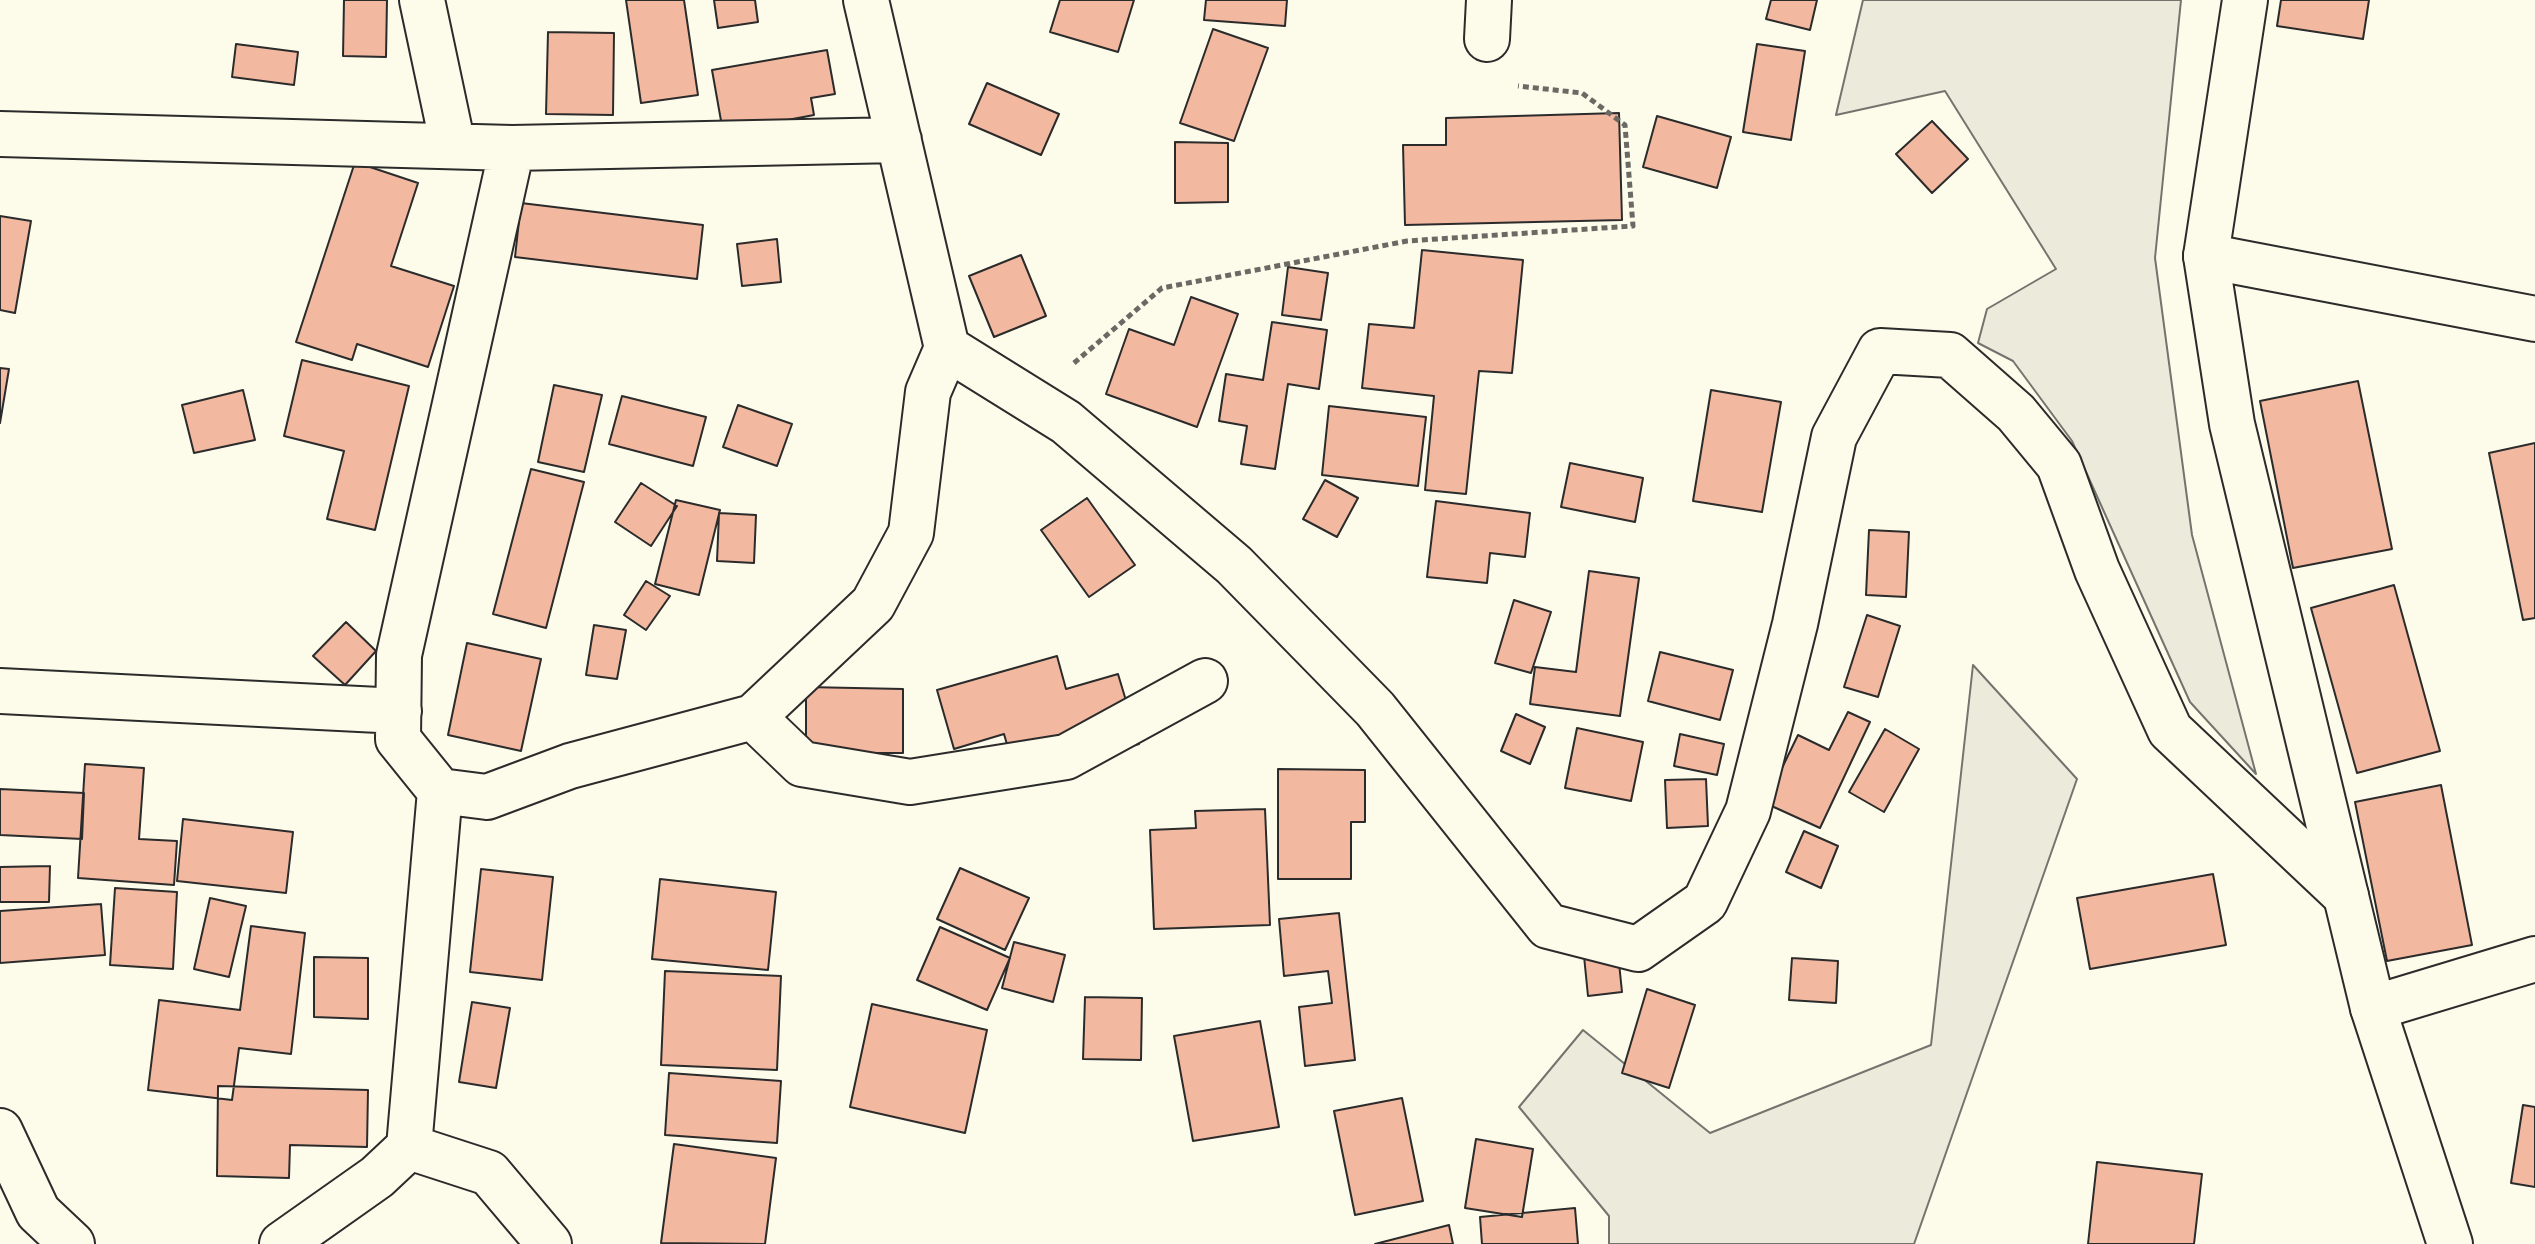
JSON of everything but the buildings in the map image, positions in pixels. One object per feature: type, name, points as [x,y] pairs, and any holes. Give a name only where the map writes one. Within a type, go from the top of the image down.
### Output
[{"type":"street","points":[[422,0],[453,146]]},
{"type":"street","points":[[512,148],[399,655],[398,739],[440,791],[487,797],[570,766],[753,717],[873,604],[911,533],[928,392],[947,348],[866,0]]},
{"type":"street","points":[[2245,0],[2206,256],[2232,424],[2373,1008],[2450,1244]]},
{"type":"street","points":[[0,134],[512,148],[899,140]]},
{"type":"street","points":[[2206,256],[2535,319]]},
{"type":"street","points":[[947,348],[1066,422],[1234,565],[1375,709],[1548,926],[1638,949],[1705,902],[1748,811],[1795,624],[1834,437],[1880,351],[1950,355],[2016,413],[2059,465],[2097,570],[2170,730],[2346,896]]},
{"type":"street","points":[[753,717],[802,764],[910,782],[1066,757],[1205,681]]},
{"type":"street","points":[[0,691],[399,711]]},
{"type":"street","points":[[282,1244],[377,1177],[409,1147],[440,791]]},
{"type":"street","points":[[2373,1008],[2535,959]]},
{"type":"street","points":[[0,1131],[38,1212],[72,1244]]},
{"type":"street","points":[[409,1147],[489,1173],[549,1244]]},
{"type":"path","points":[[1031,400],[1162,288],[1407,241],[1633,226],[1625,125],[1582,93],[1492,83],[1488,20]]},
{"type":"shaded area","points":[[1863,0],[2181,0],[2155,258],[2192,535],[2256,774],[2190,702],[2072,441],[2013,361],[1978,343],[1987,309],[2056,269],[1945,91],[1836,115]]},
{"type":"shaded area","points":[[1973,665],[2077,779],[1914,1244],[1609,1244],[1609,1216],[1519,1107],[1583,1030],[1710,1133],[1931,1045]]}]
